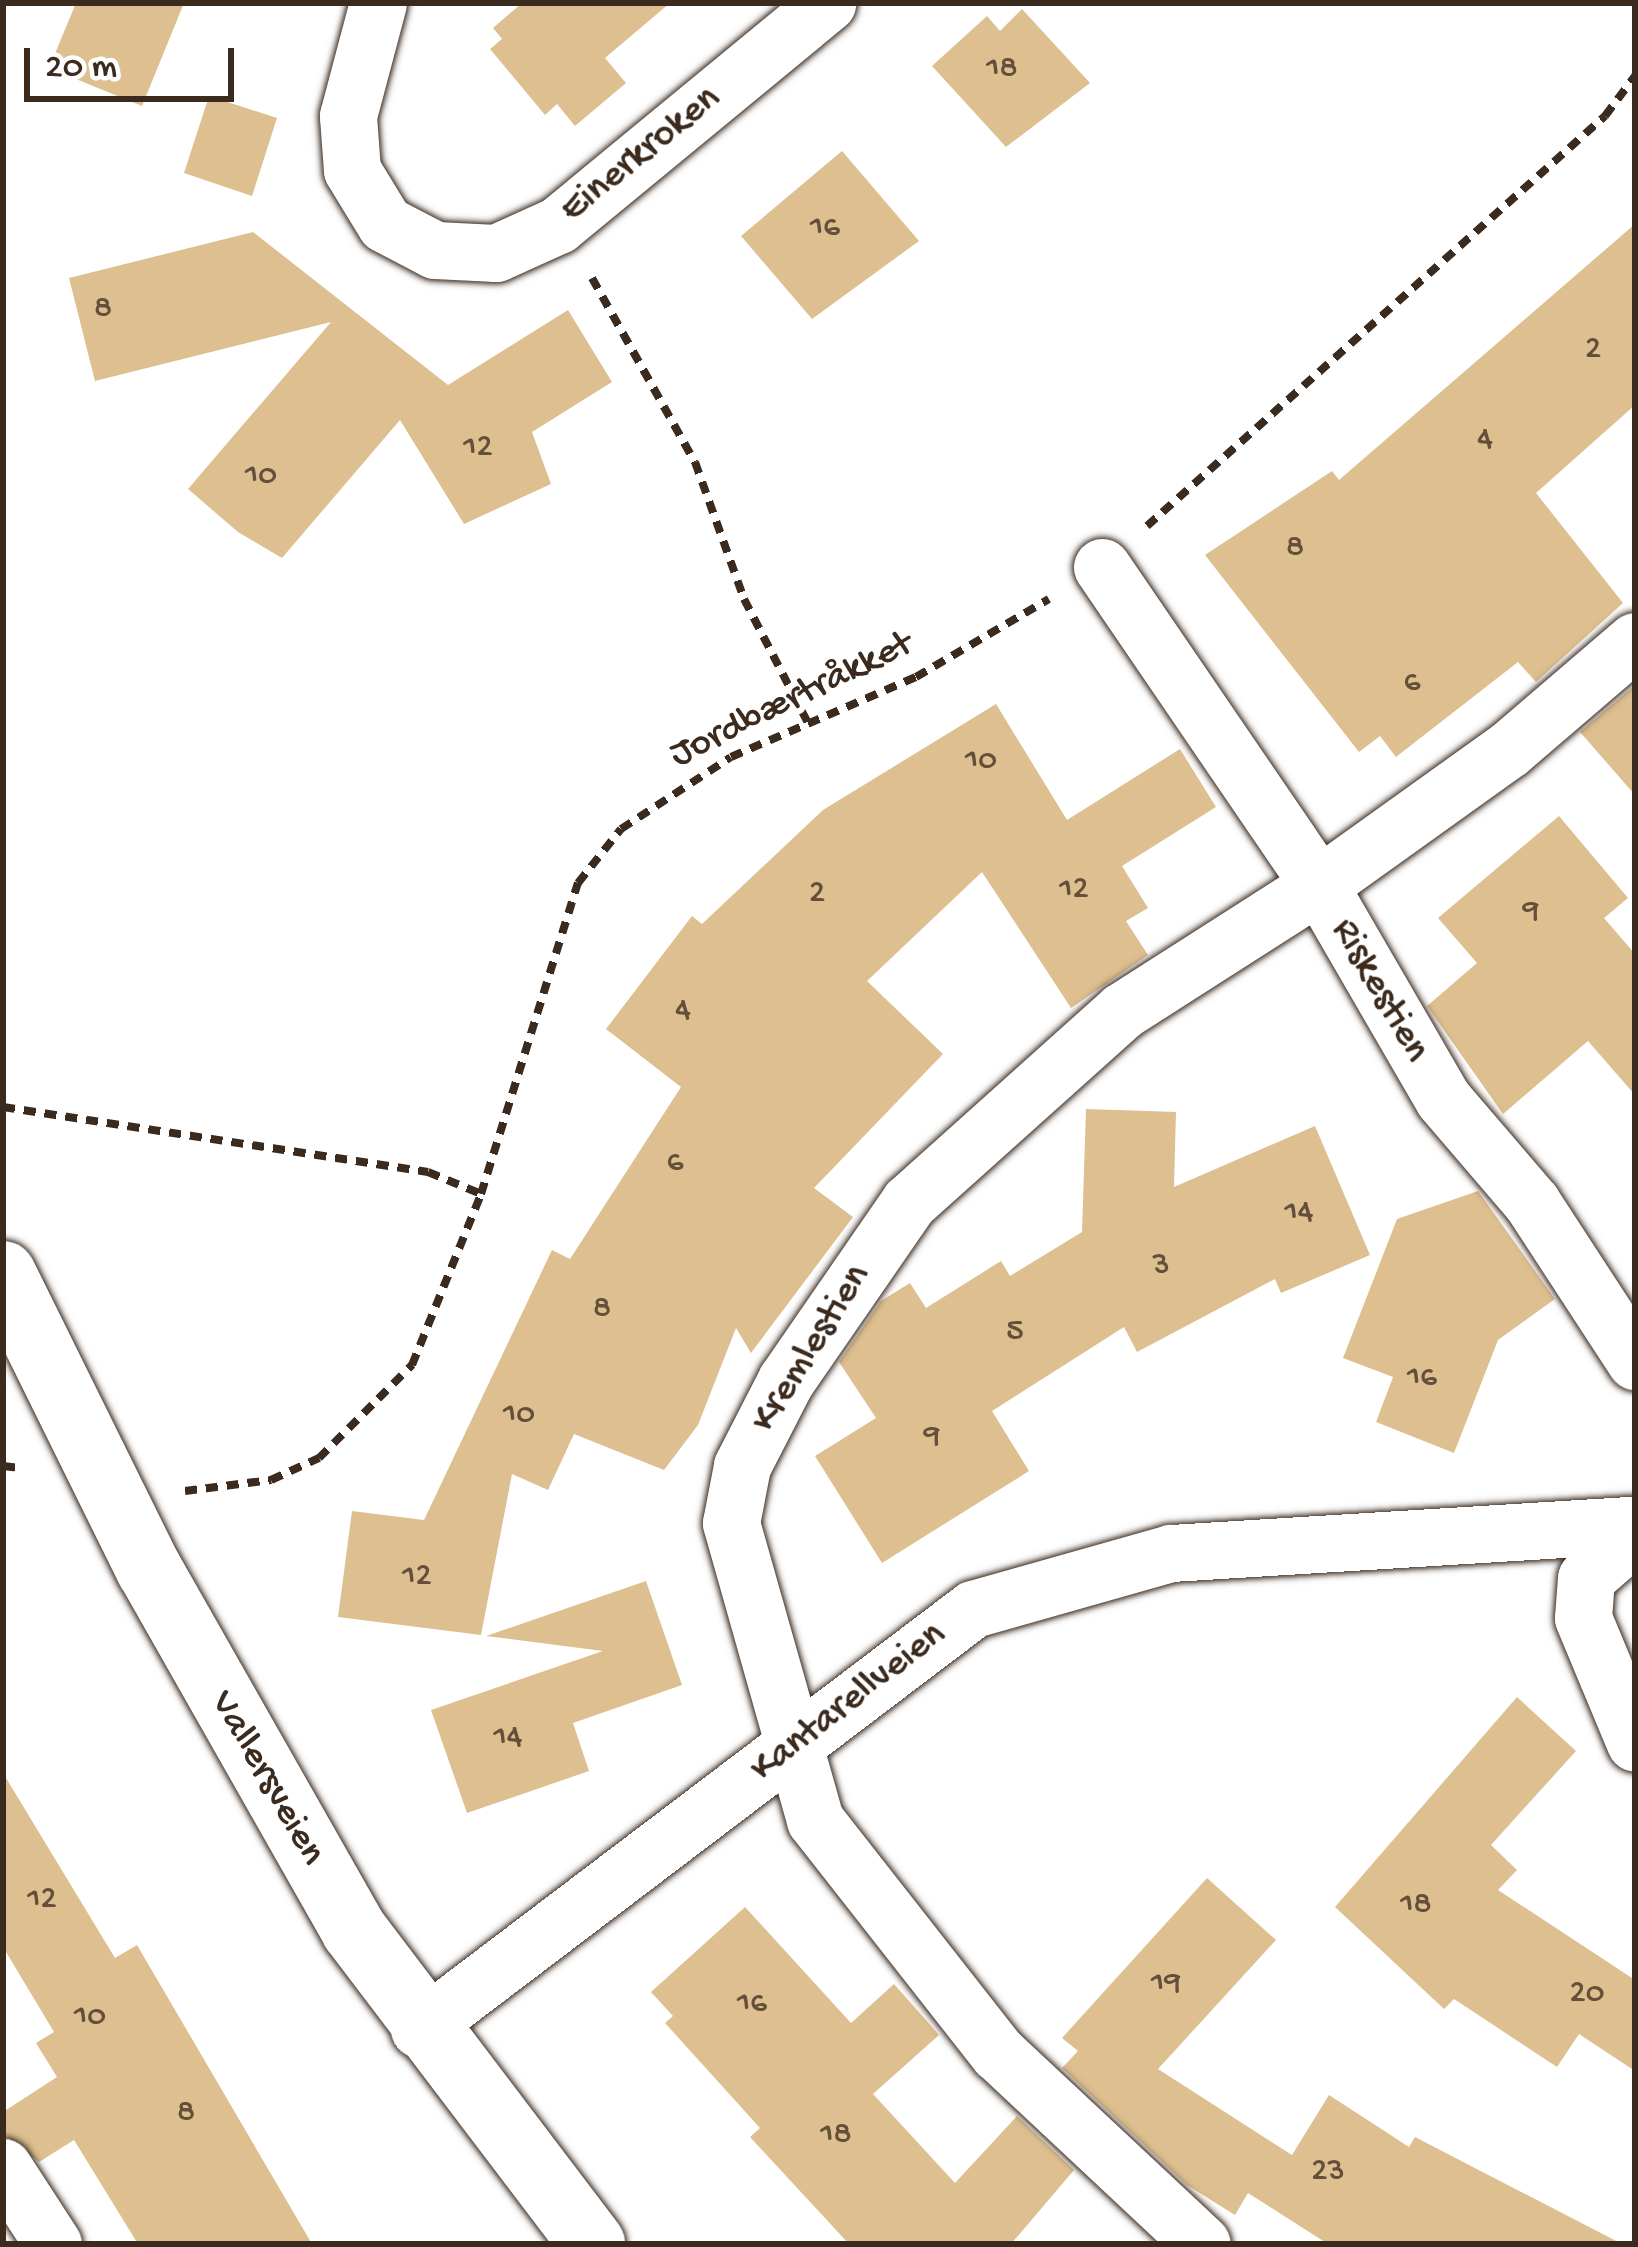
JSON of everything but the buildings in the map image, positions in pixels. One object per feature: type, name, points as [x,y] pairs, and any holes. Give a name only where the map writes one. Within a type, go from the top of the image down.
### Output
[{"type":"main road","name":"Vallersveien","points":[[3,1274],[202,1666],[419,2029],[592,2244]]},
{"type":"street","name":"Einerkroken","points":[[378,3],[348,116],[352,170],[385,224],[436,250],[496,253],[558,225],[826,3]]},
{"type":"street","points":[[1102,567],[1318,885]]},
{"type":"street","name":"Riskestien","points":[[1635,641],[1509,749],[1318,885],[1443,1099],[1532,1203],[1635,1361]]},
{"type":"street","name":"Kremlestien","points":[[1202,2244],[998,2053],[815,1820],[787,1747],[731,1523],[742,1466],[820,1324],[909,1202],[1036,1080],[1318,885]]},
{"type":"street","points":[[1635,1530],[1586,1578],[1583,1618],[1635,1743]]},
{"type":"street","name":"Kantarellveien","points":[[419,2029],[974,1609],[1054,1578],[1171,1553],[1635,1530]]},
{"type":"street","points":[[3,2167],[53,2244]]},
{"type":"path","name":"Jordbærtråkket","points":[[184,1491],[271,1480],[353,1436],[412,1366],[482,1194],[592,863],[652,804],[731,757],[811,729],[1102,567],[1606,116],[1635,76]]},
{"type":"path","points":[[558,225],[663,398],[811,729]]},
{"type":"path","points":[[3,1107],[428,1172],[482,1194]]}]
